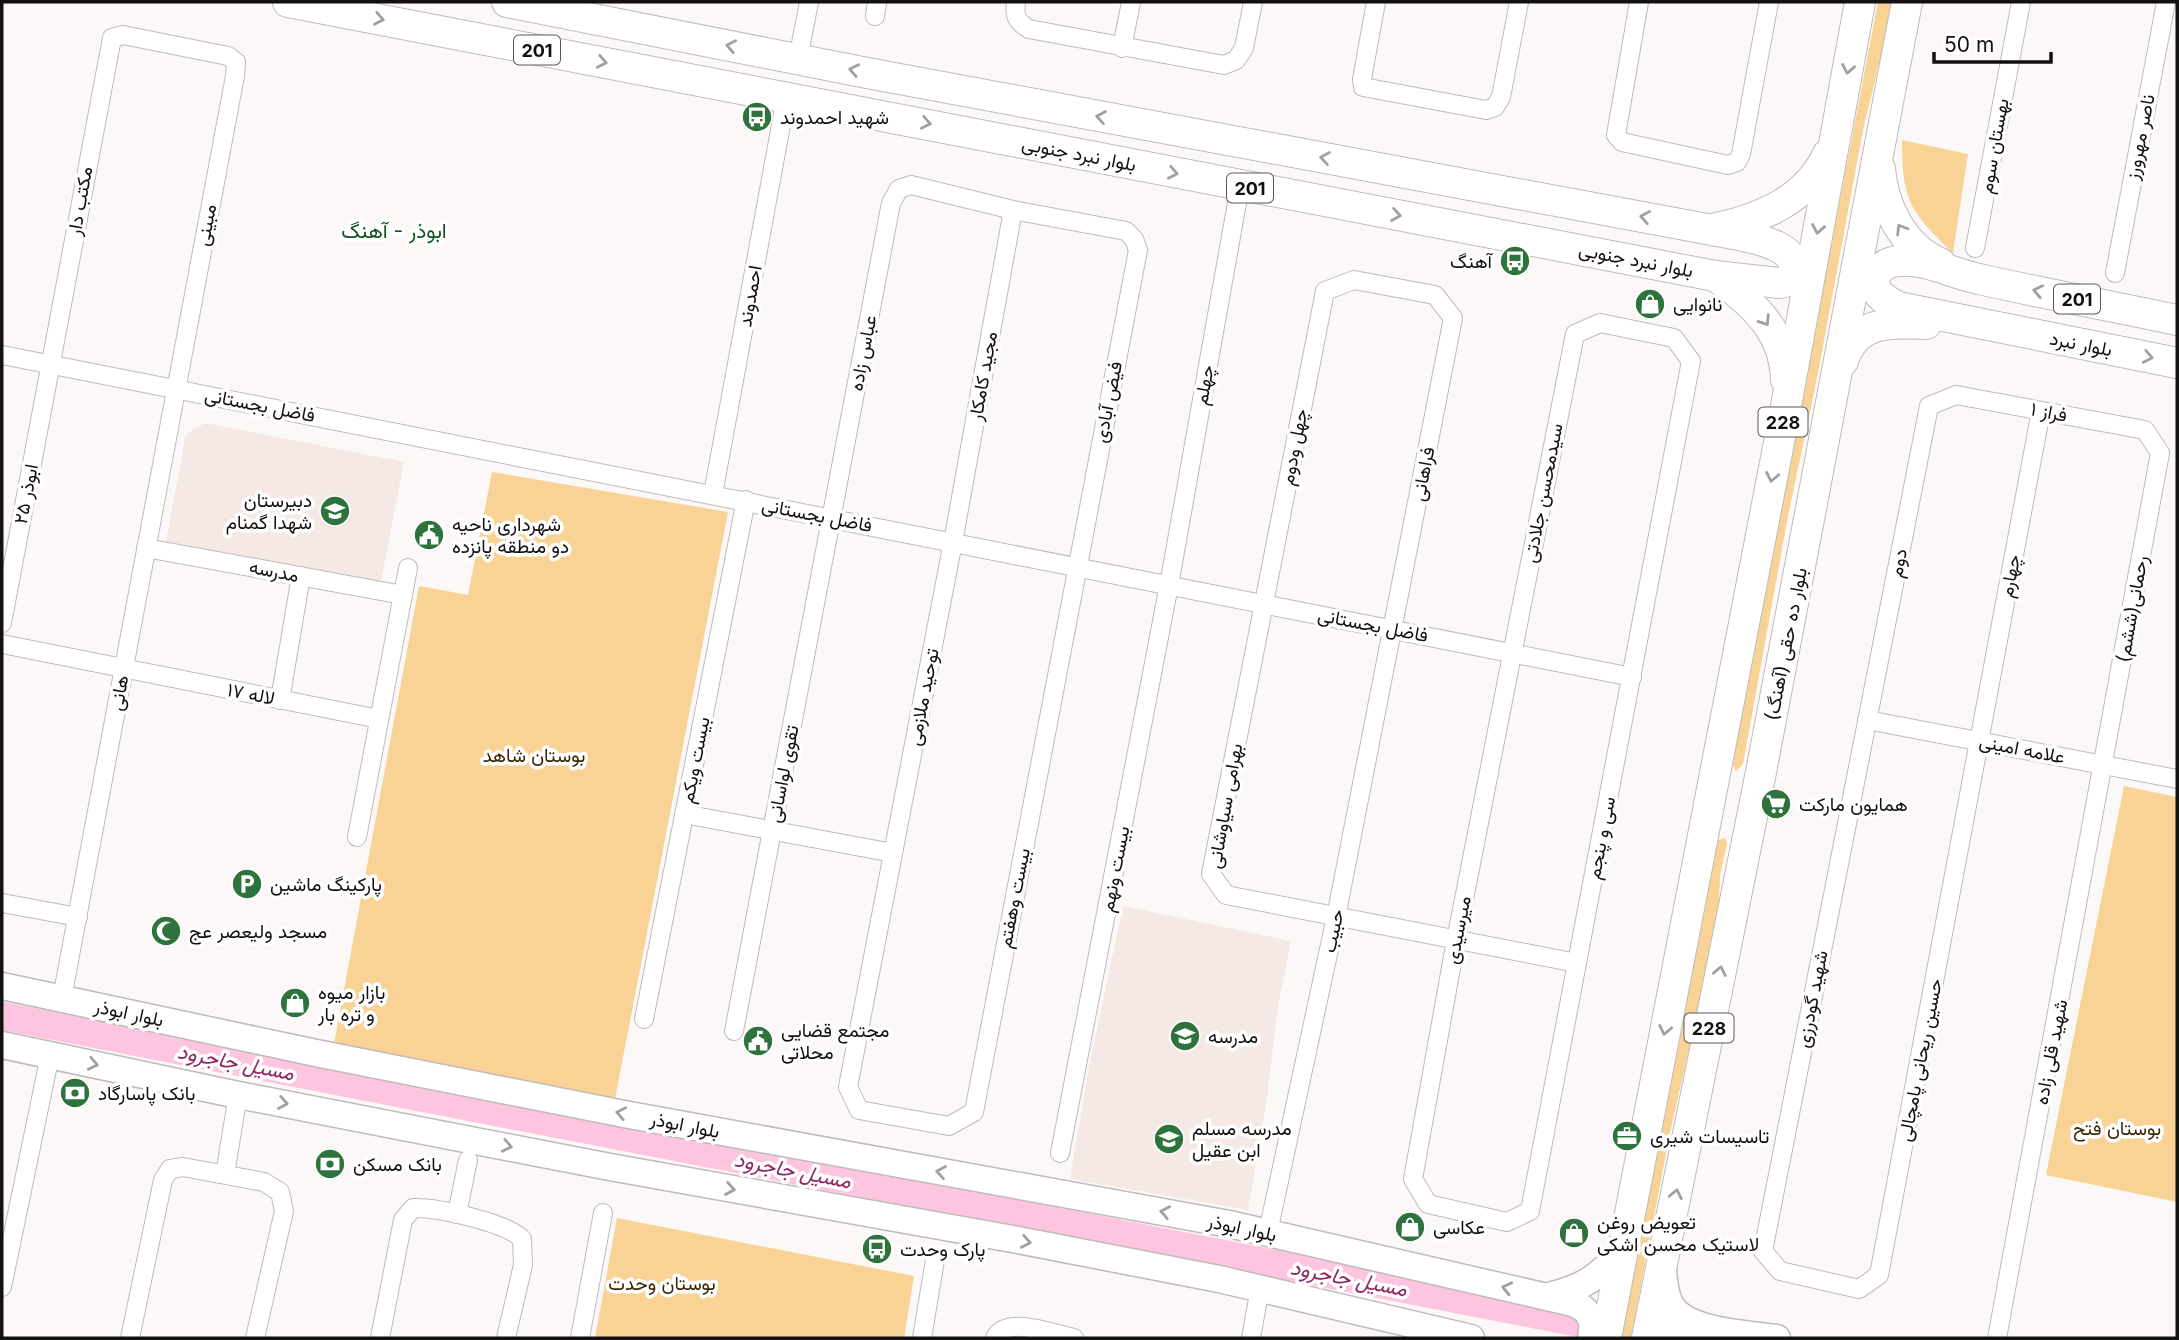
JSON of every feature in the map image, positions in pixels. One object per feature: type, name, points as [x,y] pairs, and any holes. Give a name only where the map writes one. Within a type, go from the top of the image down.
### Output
[{"type":"main road","name":"بلوار نبرد جنوبی","points":[[288,2],[1715,275],[1762,314],[1778,342],[1786,365],[1786,406]]},
{"type":"main road","name":"201","points":[[507,2],[1712,230],[1773,244],[1787,251],[1794,260],[1794,273],[1789,281],[1780,284],[1715,275]]},
{"type":"main road","name":"228","points":[[1606,1338],[1786,406],[1860,2]]},
{"type":"main road","name":"بلوار ده حقی (آهنگ)","points":[[1660,1273],[1733,897],[1761,772],[1907,2]]},
{"type":"main road","points":[[1882,126],[1880,172],[1887,204],[1903,235],[1926,257],[1976,279]]},
{"type":"main road","points":[[1712,230],[1748,221],[1778,208],[1801,192],[1822,167],[1835,138]]},
{"type":"main road","name":"201","points":[[1985,325],[1898,307],[1882,298],[1874,282],[1876,274],[1882,267],[1901,261],[1916,261],[1976,279],[2177,320]]},
{"type":"main road","points":[[1836,385],[1846,353],[1856,338],[1868,328],[1884,323],[1985,325]]},
{"type":"main road","name":"بلوار نبرد","points":[[1985,325],[2177,363]]},
{"type":"main road","points":[[1727,706],[1730,727],[1725,770],[1728,781],[1735,786],[1744,786],[1761,772]]},
{"type":"main road","points":[[1701,843],[1715,827],[1728,827],[1731,830],[1737,848],[1733,897]]},
{"type":"main road","name":"بلوار ابوذر","points":[[2,986],[316,1053],[638,1116],[1268,1232],[1573,1303],[1584,1307],[1591,1315],[1591,1338]]},
{"type":"main road","points":[[2,1045],[238,1095],[610,1167],[1018,1240],[1260,1288],[1471,1338]]},
{"type":"main road","points":[[1547,1297],[1579,1288],[1621,1264]]},
{"type":"main road","name":"228","points":[[1647,1338],[1660,1273]]},
{"type":"main road","points":[[1660,1273],[1673,1308],[1684,1318],[1699,1325]]},
{"type":"main road","points":[[1665,1338],[1668,1332],[1679,1326],[1699,1325],[1777,1338]]},
{"type":"street","points":[[798,59],[809,2]]},
{"type":"street","points":[[1016,2],[1014,13],[1019,23],[1029,29],[1224,65],[1236,61],[1244,48],[1253,2]]},
{"type":"street","points":[[1122,48],[1131,2]]},
{"type":"street","points":[[1376,2],[1362,79],[1363,87],[1486,110],[1495,107],[1501,97],[1519,2]]},
{"type":"street","points":[[1639,2],[1616,135],[1622,142],[1728,165],[1737,162],[1741,154],[1769,2]]},
{"type":"street","name":"بهستان سوم","points":[[1975,248],[2021,2]]},
{"type":"street","name":"ناصر مهرورز","points":[[2115,273],[2166,2]]},
{"type":"street","name":"مکتب دار","points":[[50,364],[112,38],[123,34],[228,56],[236,62]]},
{"type":"street","name":"مبینی","points":[[175,388],[236,62]]},
{"type":"street","name":"احمدوند","points":[[713,494],[786,98]]},
{"type":"street","name":"عباس زاده","points":[[832,518],[891,204],[899,189],[911,185],[1013,210]]},
{"type":"street","name":"چهلم","points":[[1169,585],[1240,186]]},
{"type":"street","name":"فیض آبادی","points":[[1013,210],[1126,231],[1134,239],[1138,250],[1076,566]]},
{"type":"street","name":"مجید کامکار","points":[[953,542],[1013,210]]},
{"type":"street","name":"فراهانی","points":[[1325,291],[1354,280],[1435,295],[1453,318],[1393,629]]},
{"type":"street","name":"چهل ودوم","points":[[1263,603],[1325,291]]},
{"type":"street","name":"سیدمحسن جلادتی","points":[[1512,653],[1575,334],[1600,323],[1674,338],[1691,361]]},
{"type":"street","name":"فاضل بجستانی","points":[[2,355],[1632,677]]},
{"type":"street","name":"سی و پنجم","points":[[1428,1204],[1507,1222],[1530,1210],[1691,361]]},
{"type":"street","name":"ابوذر ۲۵","points":[[2,623],[50,364]]},
{"type":"street","name":"هانی","points":[[62,998],[175,388]]},
{"type":"street","name":"فراز ۱","points":[[1928,406],[1956,395],[2145,430],[2160,453]]},
{"type":"street","name":"دوم","points":[[1867,720],[1928,406]]},
{"type":"street","name":"چهارم","points":[[1979,741],[2041,411]]},
{"type":"street","name":"رحمانی(ششم)","points":[[2104,765],[2160,453]]},
{"type":"street","name":"بیست ویکم","points":[[644,1019],[746,500]]},
{"type":"street","name":"تقوی لواسانی","points":[[734,1031],[832,518]]},
{"type":"street","name":"توحید ملازمی","points":[[859,1111],[848,1087],[953,542]]},
{"type":"street","name":"مدرسه","points":[[146,548],[403,595]]},
{"type":"street","name":"بیست وهفتم","points":[[859,1111],[949,1126],[974,1112],[1076,566]]},
{"type":"street","points":[[357,837],[408,568]]},
{"type":"street","points":[[280,699],[301,576]]},
{"type":"street","name":"بیست ونهم","points":[[1060,1153],[1169,585]]},
{"type":"street","name":"بهرامی سیاوشانی","points":[[1263,603],[1211,874],[1226,895],[1577,964]]},
{"type":"street","name":"حبیب","points":[[1268,1232],[1336,917],[1393,629]]},
{"type":"street","name":"لاله ۱۷","points":[[2,644],[379,719]]},
{"type":"street","name":"میرسیدی","points":[[1428,1204],[1413,1179],[1455,940],[1512,653]]},
{"type":"street","name":"علامه امینی","points":[[1867,720],[2177,779]]},
{"type":"street","name":"شهید گودرزی","points":[[1780,1271],[1763,1251],[1867,720]]},
{"type":"street","name":"حسین ریحانی پامچالی","points":[[1780,1271],[1859,1289],[1880,1275],[1979,741]]},
{"type":"street","name":"شهید قلی زاده","points":[[1997,1338],[2104,765]]},
{"type":"street","points":[[684,814],[893,853]]},
{"type":"street","points":[[2,903],[78,918]]},
{"type":"street","points":[[2,1287],[50,1055]]},
{"type":"street","points":[[225,1174],[238,1095]]},
{"type":"street","points":[[457,1214],[468,1160]]},
{"type":"street","points":[[130,1338],[163,1180],[170,1169],[183,1167],[264,1182],[279,1192],[284,1211],[256,1338]]},
{"type":"street","points":[[380,1338],[403,1220],[413,1208],[457,1214],[515,1232],[522,1239],[523,1265],[506,1338]]},
{"type":"street","points":[[580,1338],[603,1213]]},
{"type":"street","points":[[922,1338],[935,1260]]},
{"type":"street","points":[[1251,1338],[1260,1288]]},
{"type":"street","points":[[996,1336],[1004,1328],[1016,1326],[1074,1338]]},
{"type":"shaded area","points":[[205,423],[404,462],[381,582],[166,542],[186,434]]},
{"type":"shaded area","points":[[1123,906],[1291,941],[1278,1005],[1267,1098],[1248,1210],[1070,1179],[1089,1067]]},
{"type":"green space","points":[[1878,2],[1894,2],[1863,130],[1743,764],[1736,771],[1732,762]]},
{"type":"green space","points":[[1902,140],[1968,154],[1953,253],[1927,227],[1911,204],[1904,178]]},
{"type":"green space","name":"بوستان شاهد","points":[[492,472],[728,512],[615,1099],[333,1049],[419,586],[468,595]]},
{"type":"green space","name":"بوستان فتح","points":[[2124,786],[2177,797],[2177,1202],[2046,1175]]},
{"type":"green space","points":[[1725,838],[1727,844],[1720,875],[1718,924],[1670,1132],[1631,1338],[1620,1338],[1707,888],[1718,840]]},
{"type":"green space","name":"بوستان وحدت","points":[[617,1218],[914,1276],[904,1338],[595,1338]]},
{"type":"waterway","name":"مسیل جاجرود","points":[[2,1016],[1584,1324]]},
{"type":"place","name":"شهید احمدوند","points":[[757,117]]},
{"type":"place","name":"آهنگ","points":[[1515,261]]},
{"type":"place","name":"نانوایی","points":[[1650,304]]},
{"type":"place","name":"دبیرستان شهدا گمنام","points":[[335,511]]},
{"type":"place","name":"شهرداری ناحیه دو منطقه پانزده","points":[[429,535]]},
{"type":"place","name":"همایون مارکت","points":[[1776,804]]},
{"type":"place","name":"پارکینگ ماشین","points":[[247,884]]},
{"type":"place","name":"مسجد ولیعصر عج","points":[[166,931]]},
{"type":"place","name":"بازار میوه و تره بار","points":[[295,1003]]},
{"type":"place","name":"مدرسه","points":[[1185,1036]]},
{"type":"place","name":"مجتمع قضایی محلاتی","points":[[758,1041]]},
{"type":"place","name":"بانک پاسارگاد","points":[[75,1093]]},
{"type":"place","name":"تاسیسات شیری","points":[[1627,1136]]},
{"type":"place","name":"مدرسه مسلم ابن عقیل","points":[[1169,1139]]},
{"type":"place","name":"بانک مسکن","points":[[330,1164]]},
{"type":"place","name":"عکاسى","points":[[1410,1227]]},
{"type":"place","name":"تعویض روغن لاستیک محسن اشکی","points":[[1574,1233]]},
{"type":"place","name":"پارک وحدت","points":[[877,1249]]},
{"type":"district","name":"ابوذر - آهنگ","points":[[394,230]]}]
